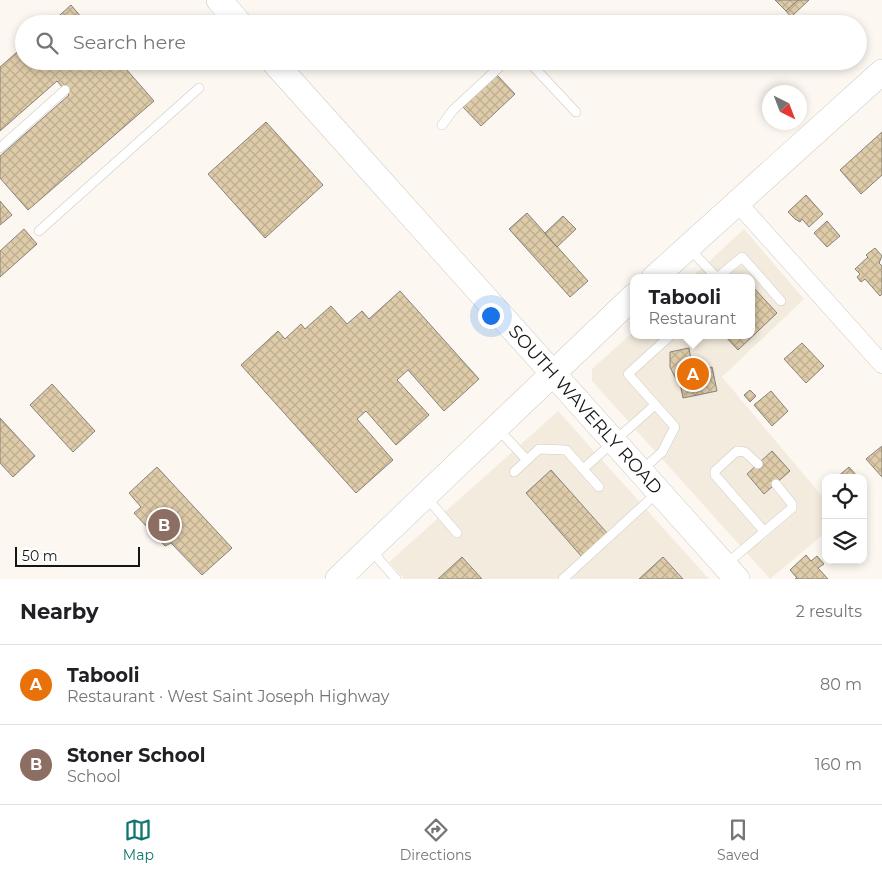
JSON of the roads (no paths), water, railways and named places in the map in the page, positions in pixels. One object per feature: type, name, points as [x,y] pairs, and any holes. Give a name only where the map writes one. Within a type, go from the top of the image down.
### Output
[{"type":"street","points":[[219,0],[232,15]]},
{"type":"street","name":"SOUTH WAVERLY ROAD","points":[[281,70],[552,375],[731,572]]},
{"type":"street","points":[[659,274],[882,72]]},
{"type":"street","points":[[738,202],[882,364]]},
{"type":"street","points":[[338,579],[630,300]]},
{"type":"lane","points":[[442,125],[453,110],[496,70]]},
{"type":"lane","points":[[537,70],[576,112]]},
{"type":"lane","points":[[40,231],[199,88]]},
{"type":"lane","points":[[0,148],[65,90]]},
{"type":"lane","points":[[688,248],[713,274]]},
{"type":"lane","points":[[722,274],[742,257],[781,301]]},
{"type":"lane","points":[[641,471],[662,452],[675,427],[628,374],[667,339]]},
{"type":"lane","points":[[583,469],[655,405]]},
{"type":"lane","points":[[496,427],[527,460]]},
{"type":"lane","points":[[514,472],[540,449],[566,450],[599,487]]},
{"type":"lane","points":[[758,464],[745,452],[737,452],[715,470],[715,475],[764,531]]},
{"type":"lane","points":[[731,572],[764,531],[792,508],[792,504],[776,484]]},
{"type":"lane","points":[[563,579],[659,491]]},
{"type":"lane","points":[[426,496],[457,533]]},
{"type":"lane","points":[[370,549],[396,579]]},
{"type":"place","name":"Tabooli","points":[[693,374]]},
{"type":"place","name":"Stoner School","points":[[164,525]]}]
